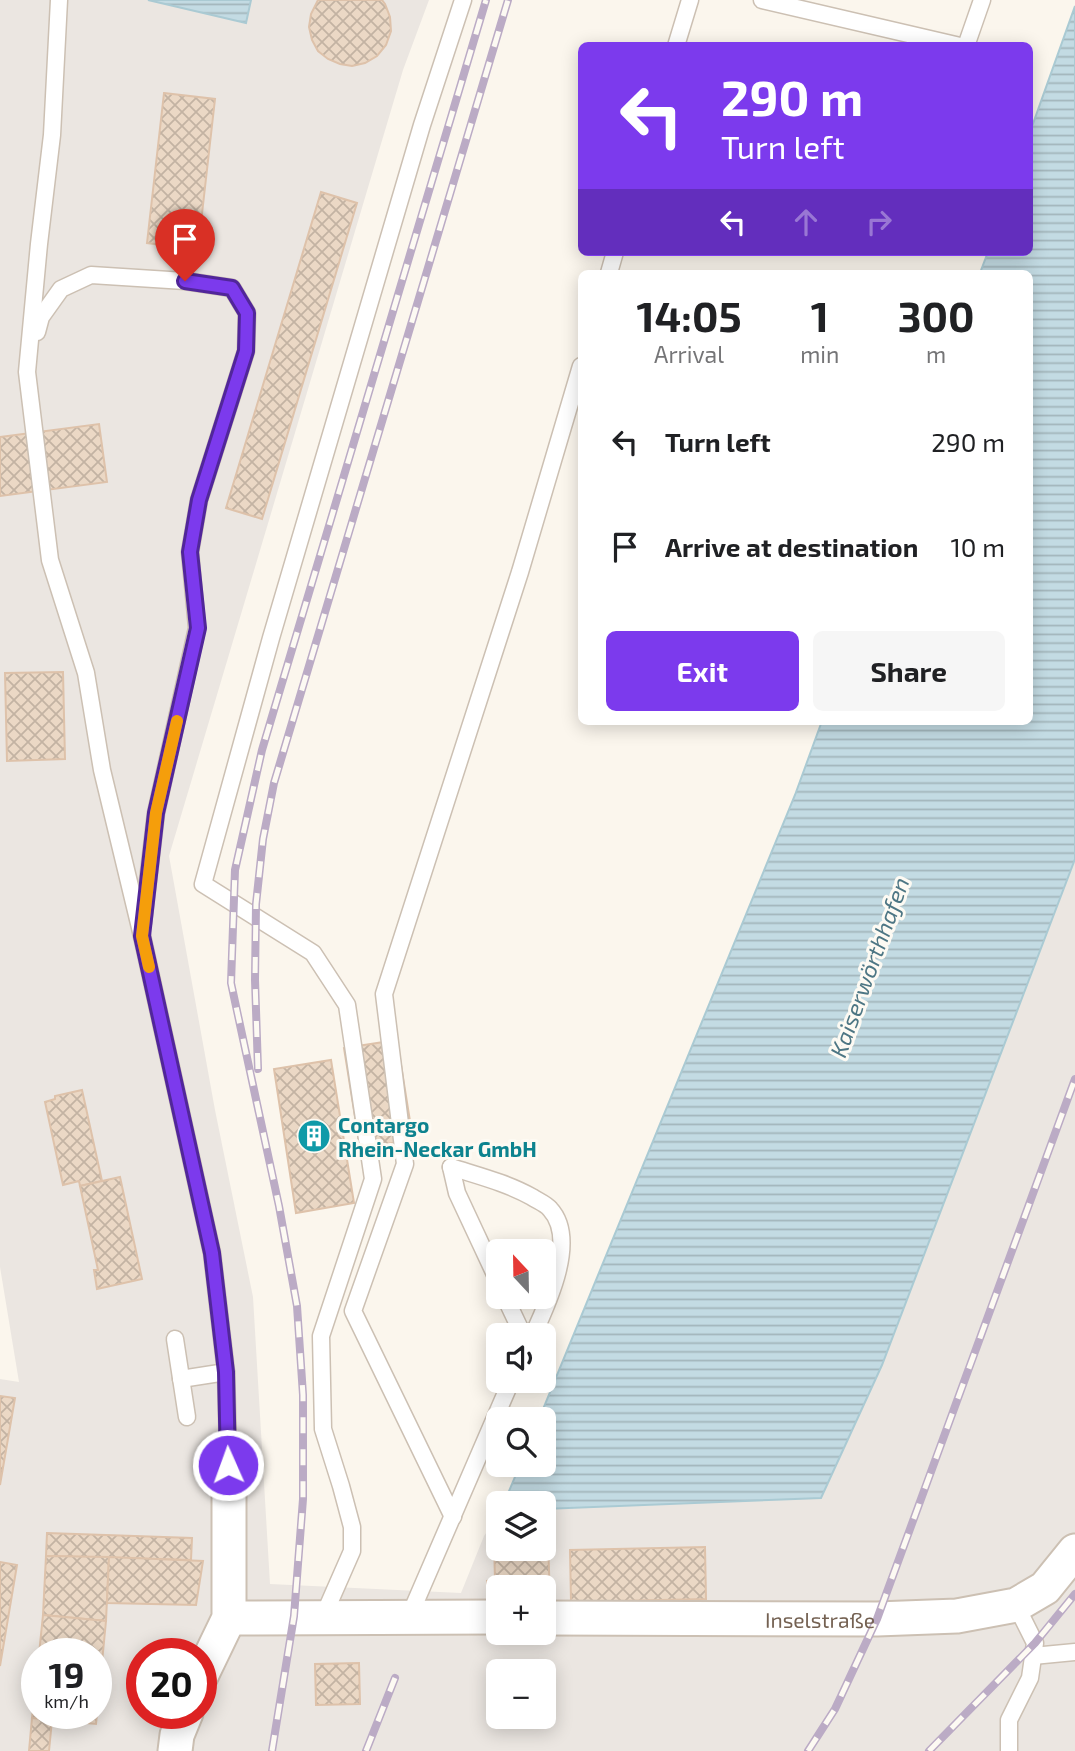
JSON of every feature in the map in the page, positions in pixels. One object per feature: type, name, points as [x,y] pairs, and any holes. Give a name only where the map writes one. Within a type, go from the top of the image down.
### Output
[{"type":"street","points":[[217,1643],[229,1618],[229,1489]]},
{"type":"street","name":"Inselstraße","points":[[556,1618],[877,1619],[957,1616],[1016,1605],[1045,1588],[1075,1551]]},
{"type":"street","points":[[229,1618],[486,1618]]},
{"type":"street","points":[[175,1751],[179,1729]]},
{"type":"lane","points":[[59,0],[52,135],[27,372],[50,560],[86,673],[102,770],[142,936],[212,1253],[226,1372],[229,1489]]},
{"type":"lane","points":[[323,1617],[352,1551],[352,1527],[323,1429],[320,1336],[373,1179],[347,1005],[313,953],[203,884],[271,638],[371,296],[463,0]]},
{"type":"lane","points":[[677,42],[690,0]]},
{"type":"lane","points":[[762,0],[943,42]]},
{"type":"lane","points":[[967,42],[982,0]]},
{"type":"lane","points":[[27,372],[41,317],[61,289],[91,275],[185,281],[232,288],[247,313],[246,351],[199,500],[190,552],[198,628],[156,813],[142,936]]},
{"type":"lane","points":[[453,1517],[354,1311],[405,1164],[384,994],[520,572],[578,376]]},
{"type":"lane","points":[[486,1255],[457,1193],[452,1167],[515,1188],[549,1207],[559,1220],[563,1239],[556,1278]]},
{"type":"lane","points":[[175,1339],[187,1417]]},
{"type":"lane","points":[[181,1379],[226,1372]]},
{"type":"lane","points":[[409,1617],[507,1393]]},
{"type":"lane","points":[[1009,1751],[1009,1720],[1030,1678],[1035,1643],[1016,1605]]},
{"type":"lane","points":[[1033,1656],[1075,1652]]},
{"type":"shaded area","points":[[0,0],[148,0],[246,23],[251,0],[429,0],[403,70],[169,856],[215,1110],[253,1297],[270,1584],[461,1593],[486,1533],[486,1561],[556,1561],[556,1509],[821,1498],[882,1365],[1075,859],[1075,1751],[0,1751],[0,1379],[19,1382],[0,1267]]},
{"type":"water","points":[[148,0],[251,0],[246,23]]},
{"type":"water","name":"Kaiserwörthhafen","points":[[1075,6],[1075,859],[882,1365],[821,1498],[556,1509],[556,1491],[509,1491],[515,1477],[556,1477],[556,1407],[544,1407],[550,1393],[556,1393],[556,1378],[795,795],[821,725],[1033,725],[1033,270],[981,270],[986,256],[1033,256],[1033,124]]},
{"type":"building","points":[[318,0],[382,0],[390,17],[391,31],[386,45],[377,56],[365,63],[352,66],[328,59],[318,51],[309,27],[311,14]]},
{"type":"building","points":[[164,93],[215,99],[198,249],[147,243]]},
{"type":"building","points":[[321,192],[357,203],[262,519],[226,508]]},
{"type":"building","points":[[99,424],[107,482],[0,496],[0,437]]},
{"type":"building","points":[[63,672],[65,759],[7,761],[5,673]]},
{"type":"building","points":[[397,1040],[413,1140],[360,1148],[344,1048]]},
{"type":"building","name":"Contargo Rhein-Neckar GmbH","points":[[331,1060],[354,1203],[296,1213],[274,1069]]},
{"type":"building","points":[[82,1090],[102,1181],[80,1186],[79,1181],[63,1185],[45,1102],[55,1099],[55,1096]]},
{"type":"building","points":[[120,1177],[142,1279],[97,1289],[94,1270],[98,1270],[80,1186]]},
{"type":"building","points":[[0,1396],[15,1398],[0,1485]]},
{"type":"building","points":[[47,1533],[192,1538],[191,1560],[46,1556]]},
{"type":"building","points":[[705,1547],[706,1599],[571,1602],[570,1550]]},
{"type":"building","points":[[46,1556],[109,1557],[106,1621],[43,1615]]},
{"type":"building","points":[[109,1557],[203,1561],[196,1605],[107,1603]]},
{"type":"building","points":[[495,1561],[549,1561],[549,1575],[495,1575]]},
{"type":"building","points":[[0,1562],[17,1565],[0,1666]]},
{"type":"building","points":[[43,1615],[106,1621],[104,1638],[41,1638]]},
{"type":"building","points":[[359,1663],[360,1704],[316,1705],[315,1664]]},
{"type":"building","points":[[31,1729],[51,1729],[49,1751],[29,1751]]},
{"type":"railway","points":[[272,1751],[294,1616],[303,1499],[303,1395],[297,1306],[279,1206],[231,983],[235,870],[262,750],[486,0]]},
{"type":"railway","points":[[258,1069],[256,904],[263,839],[274,783],[508,0]]},
{"type":"railway","points":[[808,1751],[835,1709],[877,1619],[1075,1079]]},
{"type":"railway","points":[[929,1751],[1035,1643],[1075,1594]]},
{"type":"railway","points":[[366,1751],[395,1678]]},
{"type":"slow traffic","points":[[149,967],[142,936],[156,813],[177,721]]},
{"type":"place","name":"Contargo Rhein-Neckar GmbH","points":[[314,1136]]},
{"type":"route","points":[[185,281],[232,288],[247,313],[246,351],[199,500],[190,552],[198,628],[156,813],[142,936],[212,1253],[226,1372],[228,1465]]}]
